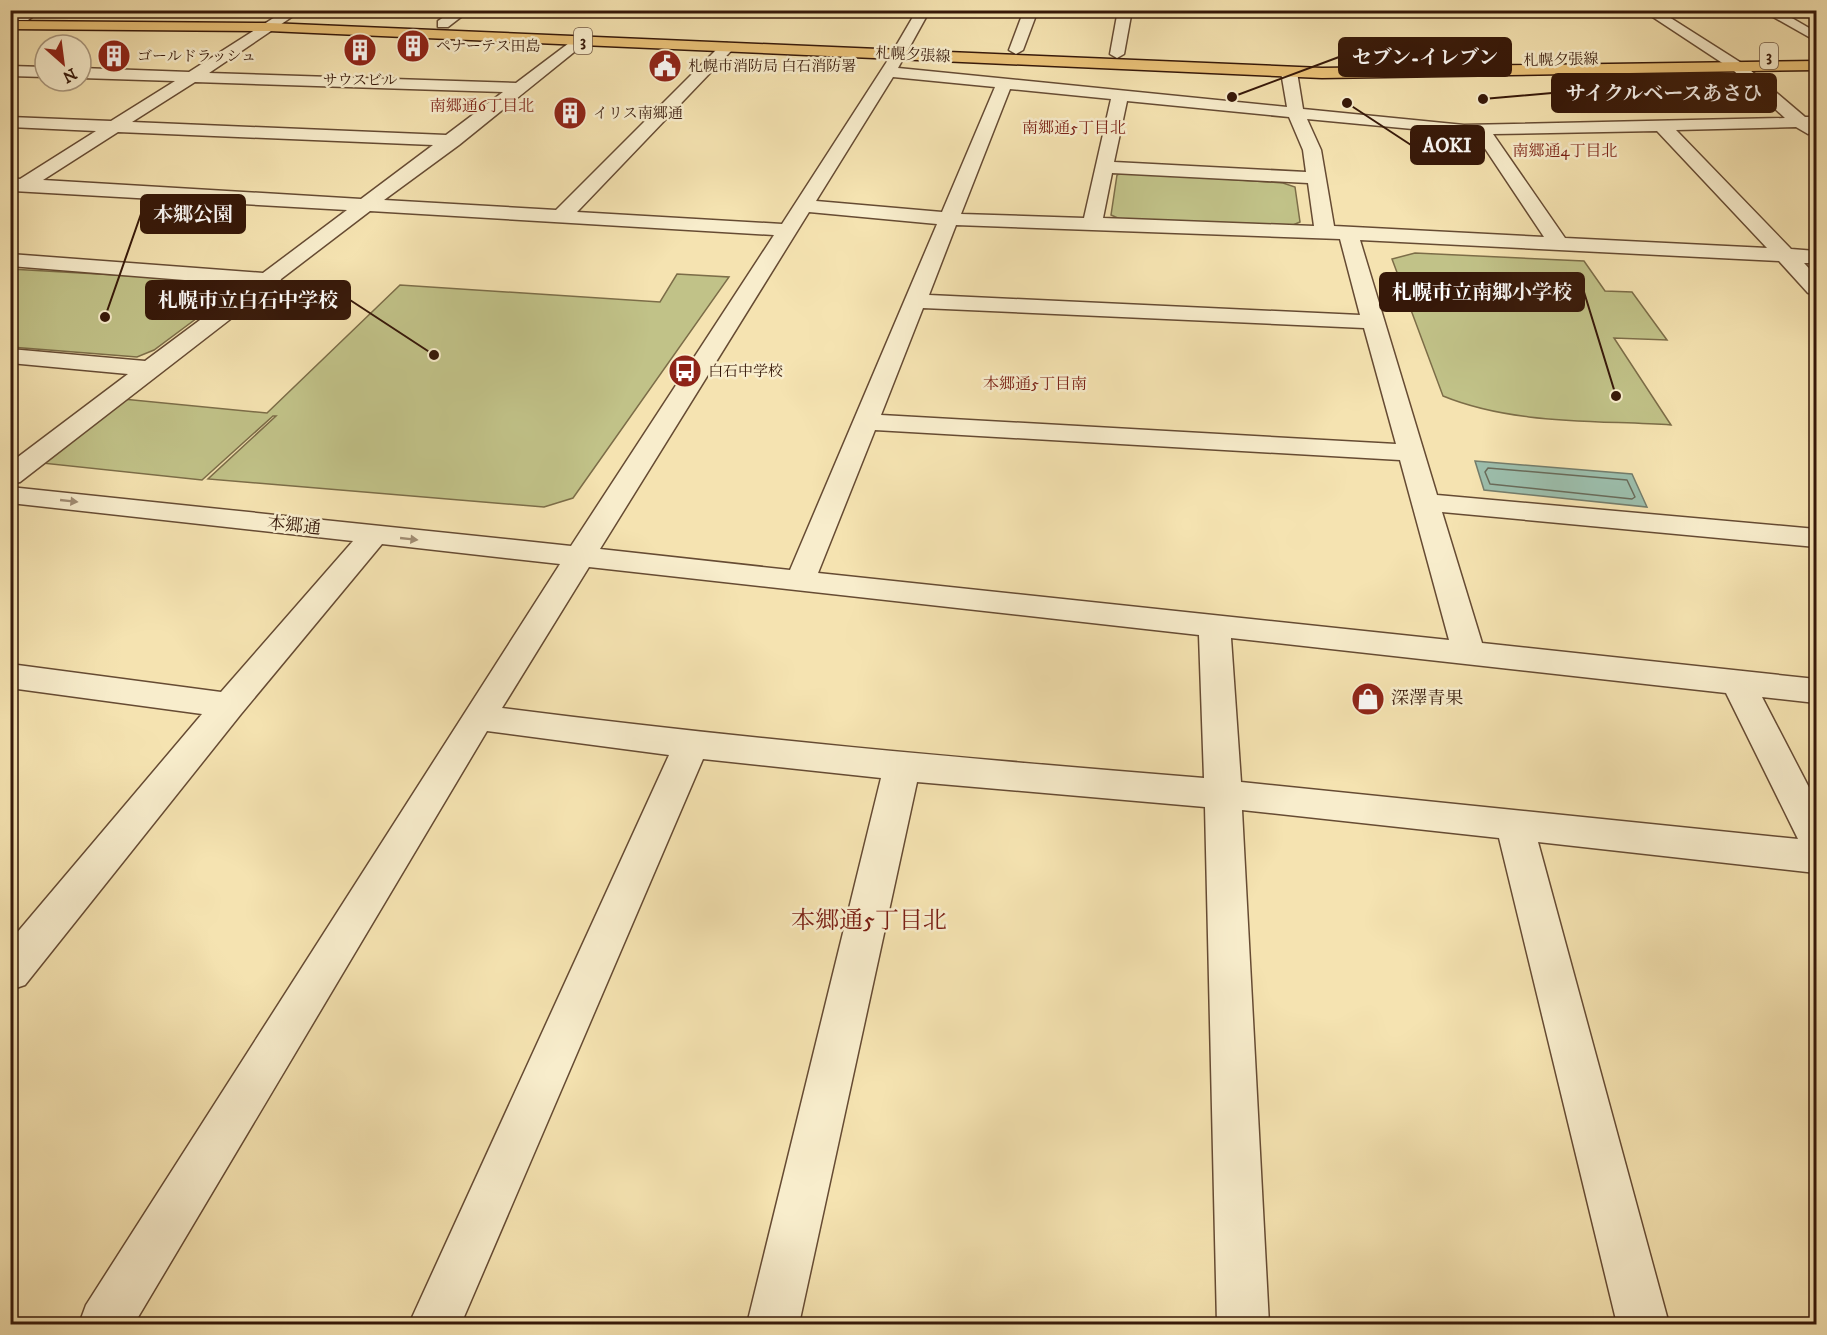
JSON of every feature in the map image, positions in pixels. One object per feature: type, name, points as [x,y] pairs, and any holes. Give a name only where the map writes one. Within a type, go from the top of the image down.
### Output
[{"type":"main road","name":"札幌夕張線","points":[[20,17],[282,19],[442,24],[896,57],[1016,50],[1380,63],[1816,55]]},
{"type":"main road","name":"札幌夕張線","points":[[20,17],[582,40],[896,57],[1289,72],[1453,73],[1816,66]]},
{"type":"street","points":[[15,187],[296,10]]},
{"type":"street","points":[[442,24],[464,10]]},
{"type":"street","points":[[105,1324],[478,717],[803,206],[924,10]]},
{"type":"street","points":[[1016,50],[1031,10]]},
{"type":"street","points":[[1117,54],[1125,10]]},
{"type":"street","points":[[1648,10],[1738,67],[1808,122],[1816,137]]},
{"type":"street","points":[[1768,11],[1796,11]]},
{"type":"street","points":[[1768,11],[1816,37]]},
{"type":"street","points":[[10,476],[370,205],[582,40]]},
{"type":"street","points":[[562,216],[727,47]]},
{"type":"street","points":[[896,57],[1004,85],[1481,130],[1808,122]]},
{"type":"street","points":[[10,71],[33,72]]},
{"type":"street","points":[[1289,72],[1296,114],[1312,150],[1316,178],[1373,322],[1469,654]]},
{"type":"street","points":[[93,73],[520,88]]},
{"type":"street","points":[[800,581],[1004,85]]},
{"type":"street","points":[[1092,224],[1120,95]]},
{"type":"street","points":[[10,122],[453,141]]},
{"type":"street","points":[[1662,126],[1816,288]]},
{"type":"street","points":[[1481,130],[1558,243]]},
{"type":"street","points":[[1105,167],[1316,178]]},
{"type":"street","points":[[15,187],[787,230]]},
{"type":"street","points":[[803,206],[949,219],[1337,232],[1816,257]]},
{"type":"street","points":[[10,260],[271,280]]},
{"type":"street","points":[[915,301],[1373,322]]},
{"type":"street","points":[[10,356],[152,369]]},
{"type":"street","points":[[865,422],[1411,453]]},
{"type":"street","name":"本郷通","points":[[10,495],[1816,691]]},
{"type":"street","points":[[1425,502],[1816,538]]},
{"type":"street","points":[[10,972],[229,705],[374,535]]},
{"type":"street","points":[[1214,625],[1223,794],[1243,1324]]},
{"type":"street","points":[[10,676],[229,705]]},
{"type":"street","points":[[1738,683],[1816,837]]},
{"type":"street","points":[[478,717],[691,745],[902,767],[1223,794],[1816,857]]},
{"type":"street","points":[[435,1324],[691,745]]},
{"type":"street","points":[[773,1324],[902,767]]},
{"type":"street","points":[[1514,824],[1643,1324]]},
{"type":"green space","points":[[1123,172],[1283,183],[1295,187],[1300,222],[1293,225],[1120,219],[1111,215],[1117,175]]},
{"type":"green space","points":[[1415,253],[1584,261],[1605,291],[1632,292],[1667,340],[1614,338],[1671,425],[1527,417],[1470,405],[1443,396],[1392,259]]},
{"type":"green space","points":[[10,269],[239,282],[240,286],[154,350],[137,357],[11,347]]},
{"type":"green space","points":[[677,274],[729,277],[573,498],[544,507],[208,479],[276,416],[273,416],[202,480],[42,463],[123,399],[267,413],[400,285],[660,302]]},
{"type":"water","points":[[1475,461],[1632,474],[1647,507],[1484,490]]},
{"type":"place","name":"ペナーテス田島","points":[[413,46]]},
{"type":"place","name":"サウスビル","points":[[360,50]]},
{"type":"place","name":"ゴールドラッシュ","points":[[114,56]]},
{"type":"place","name":"札幌市消防局 白石消防署","points":[[665,66]]},
{"type":"place","name":"セブン-イレブン","points":[[1232,97]]},
{"type":"place","name":"サイクルベースあさひ","points":[[1483,99]]},
{"type":"place","name":"AOKI","points":[[1347,103]]},
{"type":"place","name":"イリス南郷通","points":[[570,113]]},
{"type":"place","name":"本郷公園","points":[[105,317]]},
{"type":"place","name":"札幌市立白石中学校","points":[[434,355]]},
{"type":"place","name":"白石中学校","points":[[685,371]]},
{"type":"place","name":"札幌市立南郷小学校","points":[[1616,396]]},
{"type":"place","name":"深澤青果","points":[[1368,699]]},
{"type":"district","name":"南郷通6丁目北","points":[[482,106]]},
{"type":"district","name":"南郷通5丁目北","points":[[1074,128]]},
{"type":"district","name":"南郷通4丁目北","points":[[1565,151]]},
{"type":"district","name":"本郷通5丁目南","points":[[1035,384]]},
{"type":"district","name":"本郷通5丁目北","points":[[869,921]]}]
